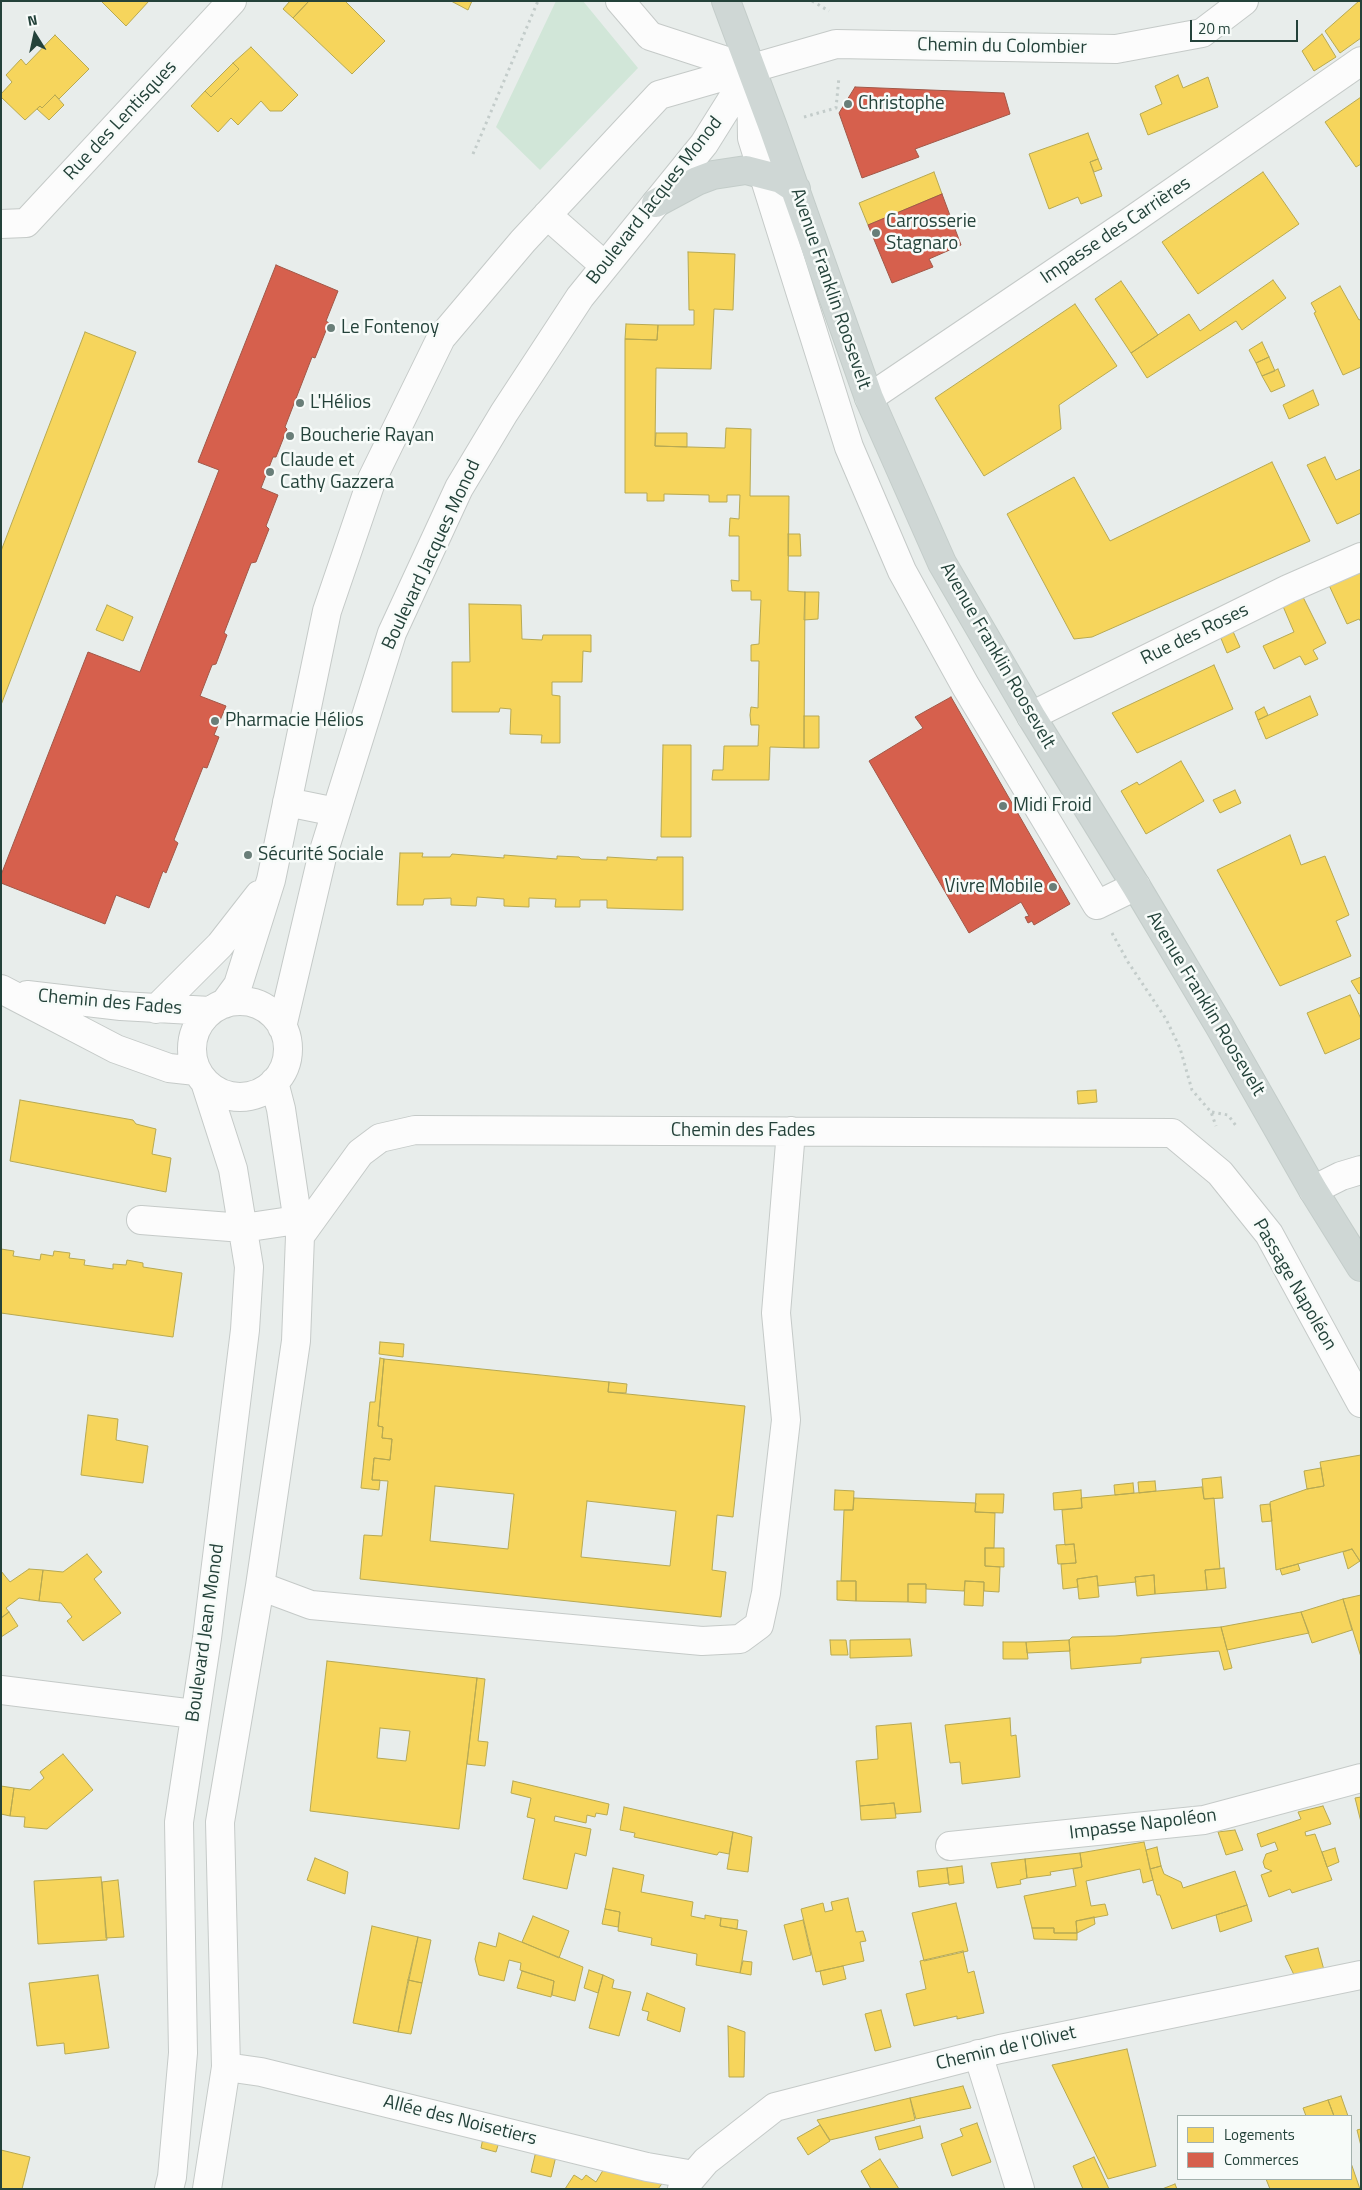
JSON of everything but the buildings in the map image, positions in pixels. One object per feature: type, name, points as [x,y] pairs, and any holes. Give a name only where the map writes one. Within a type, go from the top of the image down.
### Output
[{"type":"main road","name":"Avenue Franklin Roosevelt","points":[[726,1],[796,190],[869,398],[942,562],[1031,716],[1136,886],[1361,1267]]},
{"type":"main road","points":[[656,203],[697,181],[713,175],[746,170],[781,179],[796,190]]},
{"type":"street","name":"Rue des Lentisques","points":[[1,224],[26,223],[232,1]]},
{"type":"street","points":[[620,1],[650,36],[751,69]]},
{"type":"street","name":"Chemin du Colombier","points":[[751,69],[836,44],[1116,49],[1202,33],[1244,1]]},
{"type":"street","name":"Impasse des Carrières","points":[[869,398],[1128,224],[1361,61]]},
{"type":"street","points":[[751,69],[752,138],[849,447],[902,571],[965,685],[1097,905],[1136,886]]},
{"type":"street","points":[[217,1007],[241,1001],[258,1005],[272,1014],[282,1027],[288,1054],[283,1070],[274,1082],[258,1093],[240,1097],[221,1093],[200,1077],[192,1052],[193,1036],[200,1022],[238,985],[271,880],[327,611],[372,479],[440,338],[547,215],[658,95],[751,69]]},
{"type":"street","name":"Boulevard Jacques Monod","points":[[282,1027],[322,857],[392,633],[459,488],[504,413],[574,305],[704,144],[751,69]]},
{"type":"street","points":[[547,215],[604,266]]},
{"type":"street","name":"Rue des Roses","points":[[1031,716],[1288,589],[1361,557]]},
{"type":"street","points":[[287,802],[336,812]]},
{"type":"street","points":[[156,1009],[220,945],[271,880]]},
{"type":"street","name":"Chemin des Fades","points":[[6,991],[156,1009],[217,1007]]},
{"type":"street","name":"Chemin des Fades","points":[[6,991],[116,1049],[200,1077]]},
{"type":"street","name":"Boulevard Jean Monod","points":[[169,2189],[172,2177],[183,2053],[179,1822],[207,1638],[245,1330],[249,1267],[233,1169],[200,1077]]},
{"type":"street","points":[[207,2189],[226,2067],[220,1822],[260,1586],[296,1341],[298,1228],[281,1109],[274,1082]]},
{"type":"street","name":"Chemin des Fades","points":[[298,1228],[360,1153],[380,1138],[415,1130],[1172,1133],[1217,1170]]},
{"type":"street","points":[[260,1586],[310,1605],[702,1641],[740,1639],[759,1625],[766,1593],[786,1420],[776,1314],[791,1132]]},
{"type":"street","name":"Passage Napoléon","points":[[1217,1170],[1269,1234],[1361,1403]]},
{"type":"street","points":[[1314,1190],[1341,1176],[1361,1170]]},
{"type":"street","points":[[141,1220],[243,1228],[298,1228]]},
{"type":"street","points":[[1,1690],[194,1714]]},
{"type":"street","name":"Impasse Napoléon","points":[[950,1846],[1204,1820],[1361,1778]]},
{"type":"street","name":"Chemin de l'Olivet","points":[[688,2182],[706,2161],[775,2107],[978,2054],[1361,1975]]},
{"type":"street","points":[[978,2054],[1020,2189]]},
{"type":"street","name":"Allée des Noisetiers","points":[[226,2067],[261,2072],[647,2167],[688,2182]]},
{"type":"path","points":[[472,154],[538,1]]},
{"type":"path","points":[[812,1],[832,13]]},
{"type":"path","points":[[836,108],[839,72]]},
{"type":"path","points":[[1097,905],[1128,962],[1166,1019],[1180,1048],[1192,1090],[1211,1112],[1220,1138],[1217,1170]]},
{"type":"green space","points":[[556,1],[583,1],[638,68],[540,170],[496,127]]},
{"type":"place","name":"Christophe","points":[[848,104]]},
{"type":"place","name":"Carrosserie Stagnaro","points":[[876,233]]},
{"type":"place","name":"Le Fontenoy","points":[[331,328]]},
{"type":"place","name":"L'Hélios","points":[[300,403]]},
{"type":"place","name":"Boucherie Rayan","points":[[290,436]]},
{"type":"place","name":"Claude et Cathy Gazzera","points":[[270,472]]},
{"type":"place","name":"Pharmacie Hélios","points":[[215,721]]},
{"type":"place","name":"Midi Froid","points":[[1003,806]]},
{"type":"place","name":"Sécurité Sociale","points":[[248,855]]},
{"type":"place","name":"Vivre Mobile","points":[[1053,887]]}]
